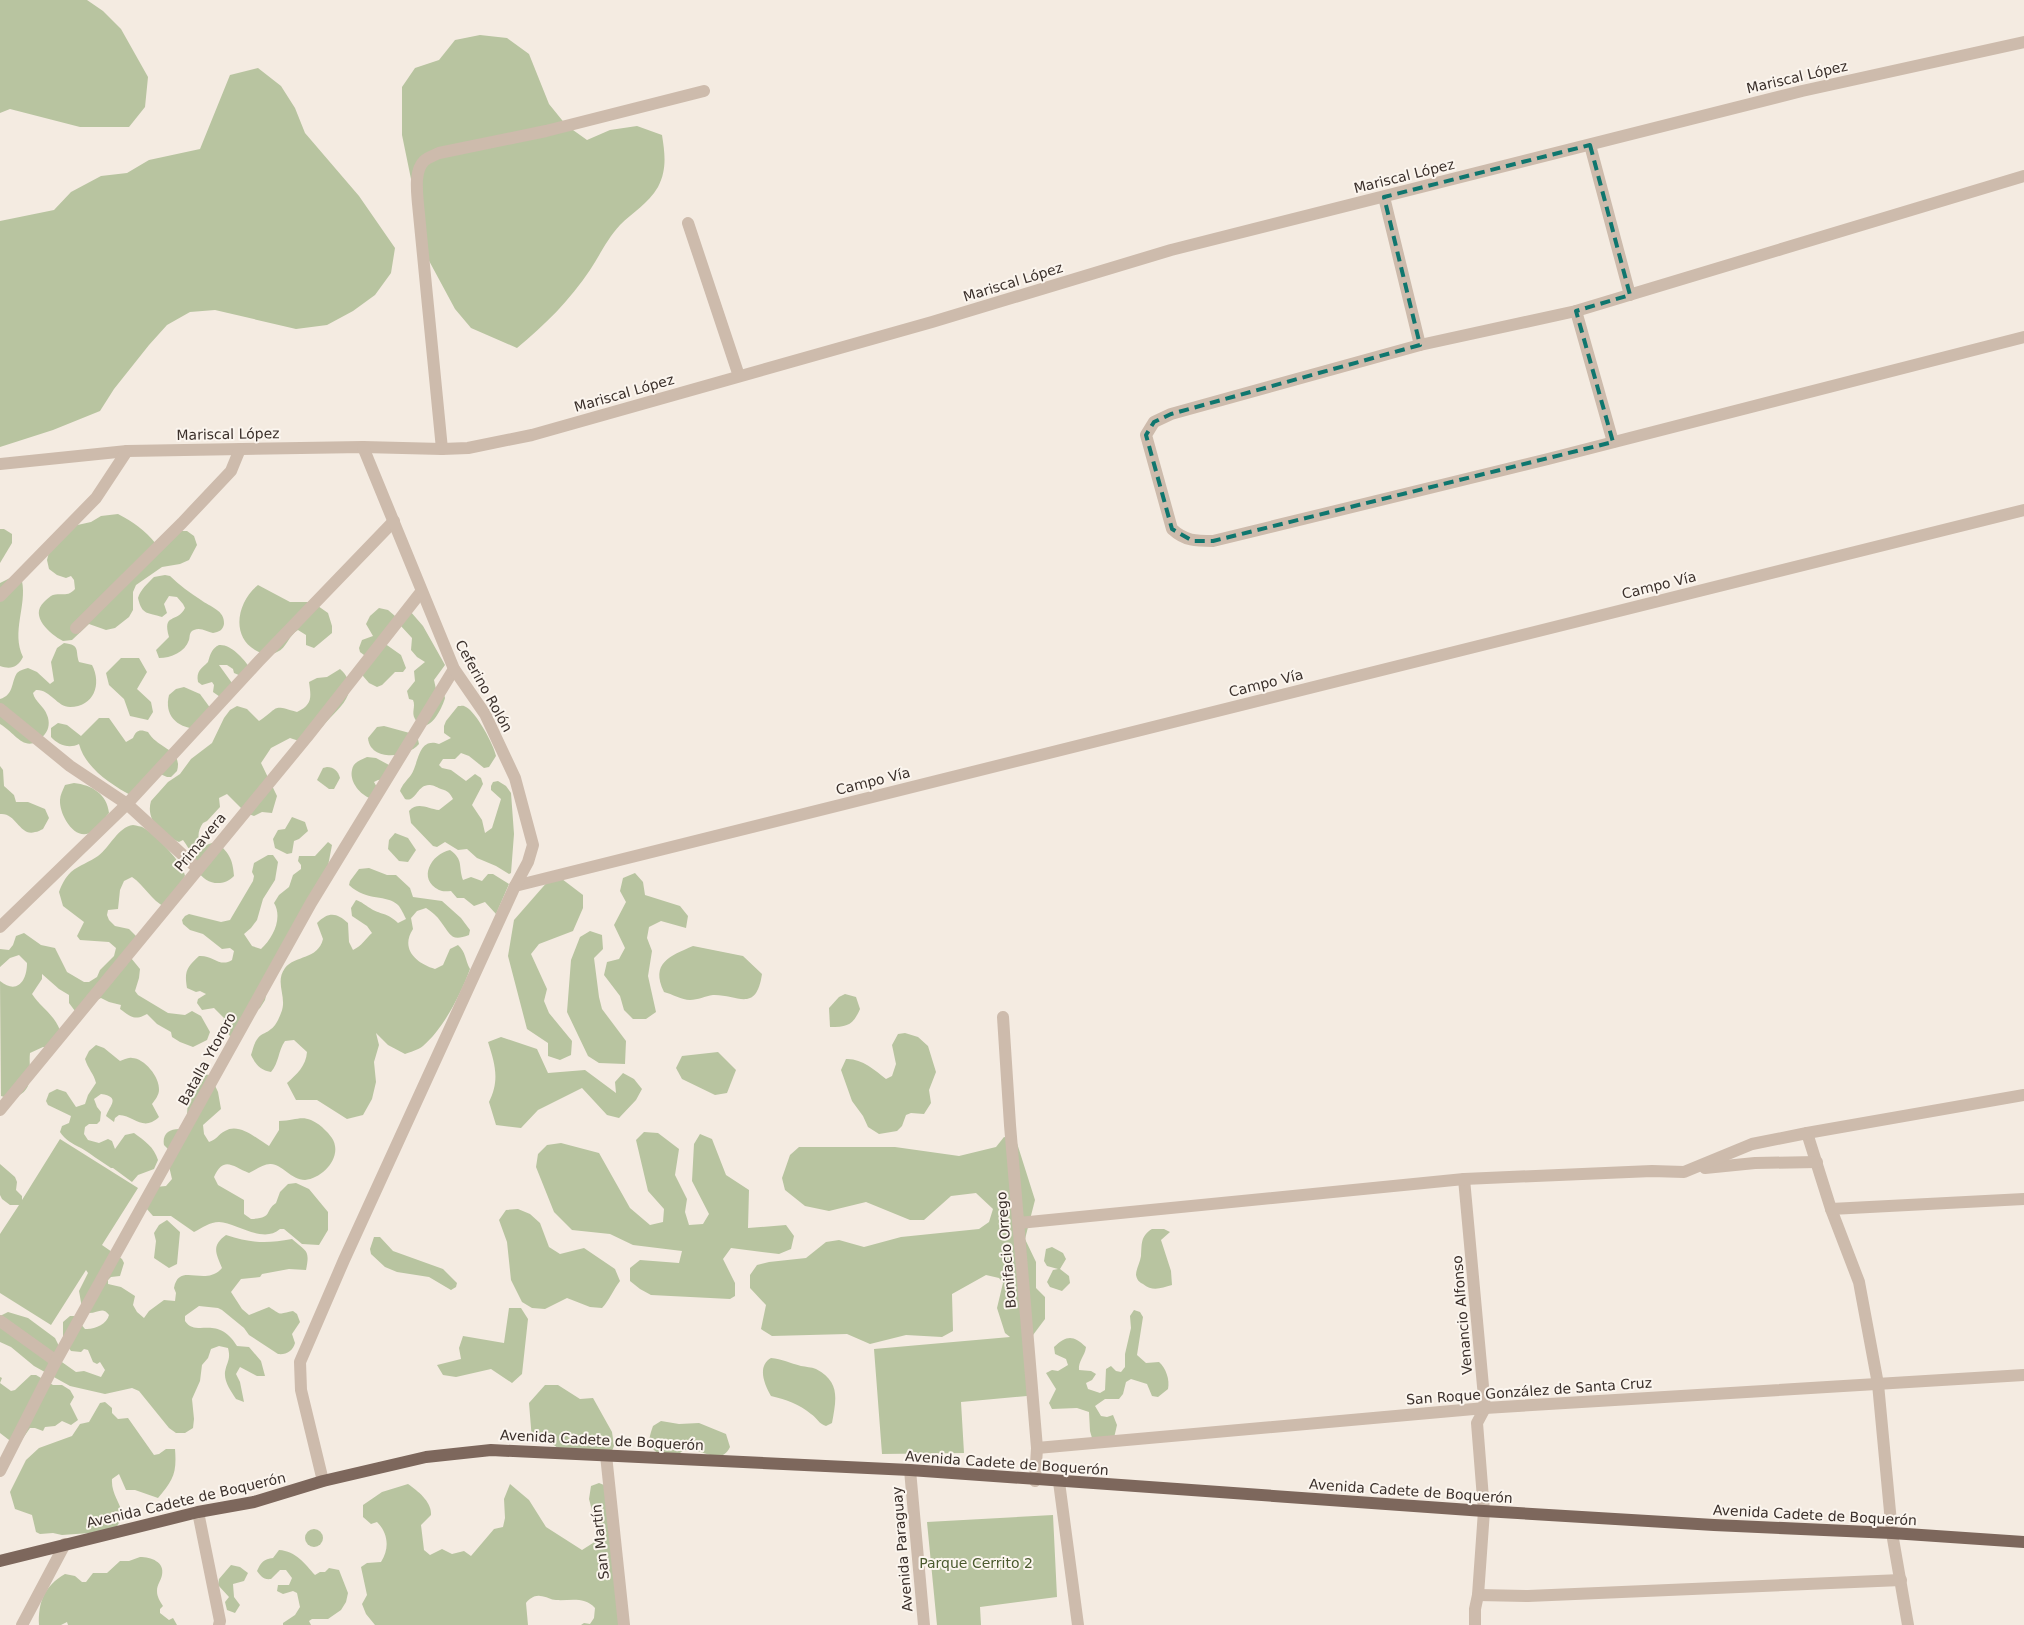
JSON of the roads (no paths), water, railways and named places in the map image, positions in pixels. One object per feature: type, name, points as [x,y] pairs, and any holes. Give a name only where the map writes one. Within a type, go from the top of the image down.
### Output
[{"type":"main road","name":"Avenida Cadete de Boquerón","points":[[0,1561],[198,1512],[254,1502],[323,1481],[426,1457],[491,1450],[910,1470],[1035,1481],[1484,1511],[2024,1542]]},
{"type":"street","name":"Mariscal López","points":[[0,464],[127,451],[363,447],[442,450],[468,448],[532,435],[932,322],[1171,250],[1802,91],[2024,42]]},
{"type":"street","points":[[442,450],[418,204],[417,184],[419,172],[424,161],[439,153],[546,131],[704,91]]},
{"type":"street","points":[[1590,145],[1630,296]]},
{"type":"street","points":[[2024,176],[1630,296],[1576,311],[1420,345],[1171,414],[1154,422],[1146,436],[1172,529],[1180,537],[1193,542],[1213,541],[2024,338]]},
{"type":"street","points":[[1384,197],[1420,345]]},
{"type":"street","points":[[688,223],[739,376]]},
{"type":"street","points":[[1576,311],[1613,442]]},
{"type":"street","name":"Ceferino Rolón","points":[[323,1481],[301,1390],[300,1362],[344,1260],[515,886],[528,862],[533,845],[515,778],[485,714],[454,669],[363,447]]},
{"type":"street","points":[[76,628],[182,523],[231,471],[240,449]]},
{"type":"street","points":[[0,596],[96,498],[127,451]]},
{"type":"street","name":"Campo Vía","points":[[515,886],[2024,510]]},
{"type":"street","points":[[0,927],[127,804],[259,661],[394,521]]},
{"type":"street","name":"Primavera","points":[[0,1110],[197,868],[307,737],[421,592]]},
{"type":"street","name":"Batalla Ytororo","points":[[0,1471],[56,1361],[311,903],[454,669]]},
{"type":"street","points":[[0,709],[70,766],[127,804],[197,868]]},
{"type":"street","name":"Bonifacio Orrego","points":[[1003,1017],[1010,1125],[1037,1448],[1035,1481]]},
{"type":"street","points":[[1019,1223],[1464,1180],[1652,1171],[1684,1172],[1752,1144],[1807,1132],[2024,1095]]},
{"type":"street","points":[[1807,1132],[1832,1209],[1859,1282],[1878,1384],[1892,1533],[1908,1625]]},
{"type":"street","points":[[1688,1170],[1755,1163],[1817,1162]]},
{"type":"street","name":"Venancio Alfonso","points":[[1464,1180],[1485,1408],[1477,1423],[1484,1511],[1474,1625]]},
{"type":"street","points":[[1832,1209],[2024,1199]]},
{"type":"street","points":[[0,1321],[56,1361]]},
{"type":"street","name":"San Roque González de Santa Cruz","points":[[1037,1448],[1485,1408],[2024,1375]]},
{"type":"street","name":"San Martín","points":[[606,1455],[624,1625]]},
{"type":"street","name":"Avenida Paraguay","points":[[910,1470],[924,1625]]},
{"type":"street","points":[[1059,1482],[1078,1625]]},
{"type":"street","points":[[198,1512],[220,1621],[219,1625]]},
{"type":"street","points":[[22,1625],[65,1544]]},
{"type":"street","points":[[1478,1595],[1528,1596],[1901,1580]]},
{"type":"park label","name":"Parque Cerrito 2","points":[[976,1563]]}]
